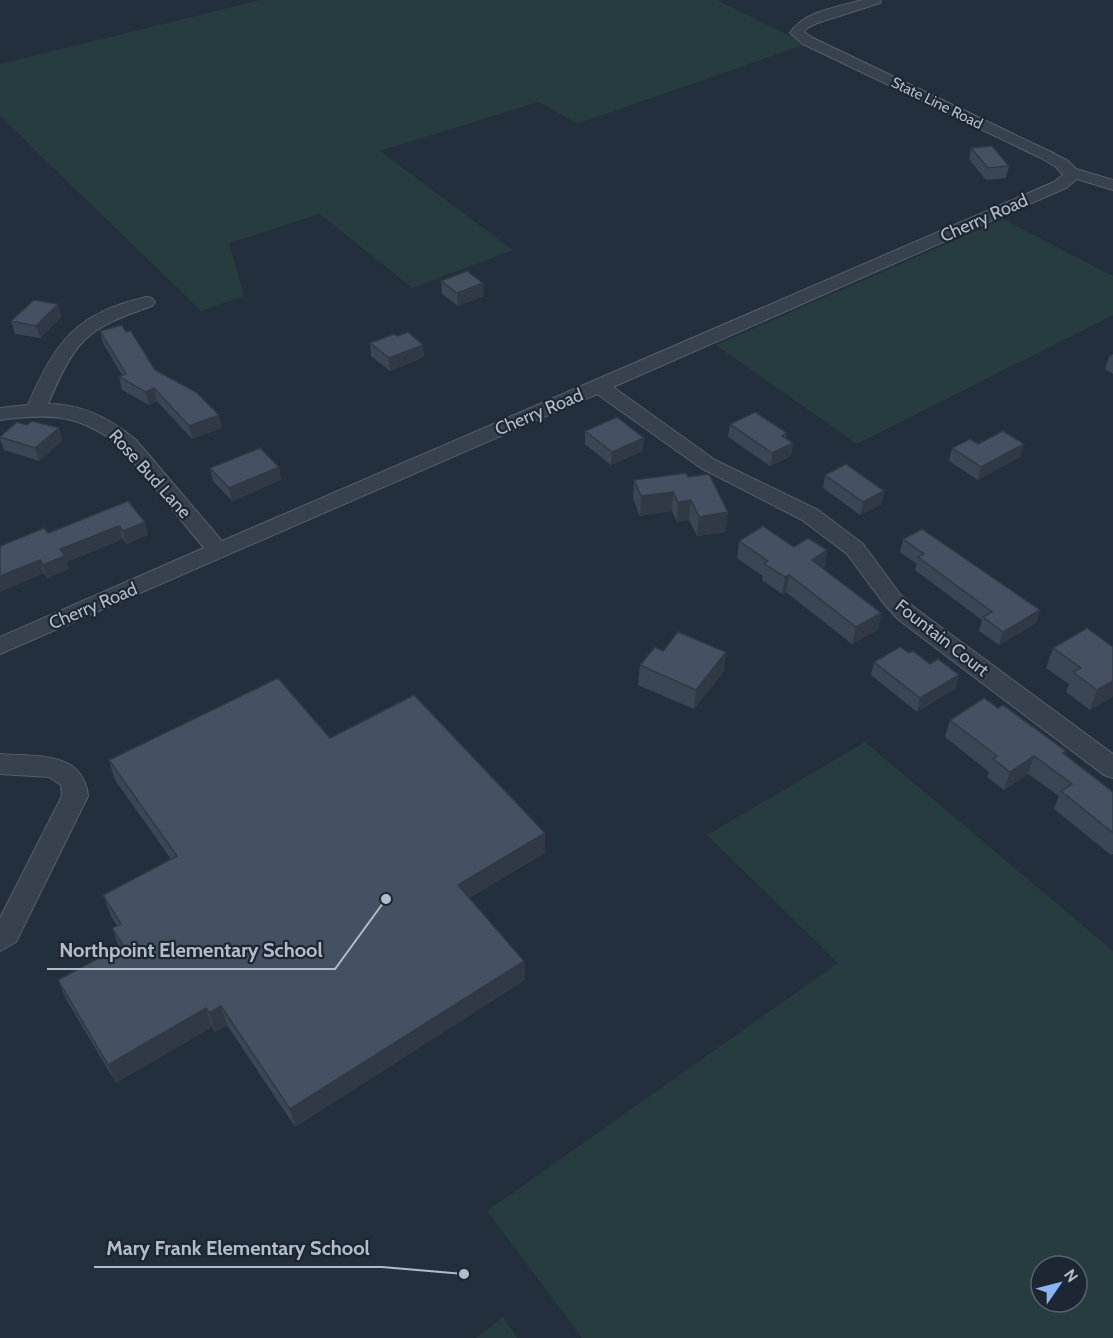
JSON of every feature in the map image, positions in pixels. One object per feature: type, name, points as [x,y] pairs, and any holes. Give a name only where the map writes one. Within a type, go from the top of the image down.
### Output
[{"type":"street","name":"State Line Road","points":[[875,0],[802,25],[797,33],[801,37],[1046,155],[1062,164],[1070,172],[1113,185]]},
{"type":"street","name":"Cherry Road","points":[[0,646],[1060,185],[1068,180],[1071,176],[1070,172]]},
{"type":"street","points":[[35,411],[57,361],[74,336],[98,320],[146,302]]},
{"type":"street","name":"Fountain Court","points":[[599,386],[708,464],[810,515],[837,535],[855,549],[892,599],[908,614],[1113,768]]},
{"type":"street","name":"Rose Bud Lane","points":[[0,414],[51,410],[83,415],[114,430],[129,444],[219,552]]},
{"type":"street","points":[[0,764],[61,769],[71,776],[76,784],[75,796],[6,934],[0,939]]},
{"type":"green space","points":[[260,0],[717,0],[806,44],[577,124],[539,102],[380,151],[513,250],[412,288],[320,214],[229,243],[244,296],[201,311],[0,116],[0,64]]},
{"type":"green space","points":[[1003,219],[1113,276],[1113,315],[857,444],[716,345]]},
{"type":"green space","points":[[865,742],[1113,951],[1113,1338],[582,1338],[487,1211],[838,963],[707,835]]},
{"type":"green space","points":[[503,1317],[517,1338],[476,1338]]},
{"type":"building","points":[[992,146],[1009,166],[988,168],[971,148]]},
{"type":"building","points":[[467,271],[483,283],[457,293],[441,281]]},
{"type":"building","points":[[34,300],[58,304],[36,326],[11,321]]},
{"type":"building","points":[[122,325],[126,332],[131,331],[155,370],[196,392],[219,415],[189,426],[154,388],[146,392],[119,377],[126,374],[100,331]]},
{"type":"building","points":[[408,332],[423,345],[389,358],[370,343],[394,334],[397,336]]},
{"type":"building","points":[[755,412],[787,433],[782,436],[793,443],[772,453],[730,424]]},
{"type":"building","points":[[617,417],[644,438],[612,452],[585,431]]},
{"type":"building","points":[[32,421],[59,428],[35,448],[0,437],[17,422],[27,425]]},
{"type":"building","points":[[1003,431],[1024,444],[981,467],[952,448],[970,439],[978,444]]},
{"type":"building","points":[[260,448],[279,467],[229,488],[210,468]]},
{"type":"building","points":[[846,464],[884,491],[863,502],[825,475]]},
{"type":"building","points":[[686,473],[688,477],[709,474],[728,512],[699,517],[691,500],[678,502],[673,492],[641,496],[634,480]]},
{"type":"building","points":[[128,501],[145,522],[123,531],[119,526],[60,549],[65,556],[43,565],[40,560],[0,576],[0,546],[44,528],[48,533]]},
{"type":"building","points":[[763,526],[794,547],[808,538],[827,550],[812,560],[881,613],[856,627],[789,575],[785,577],[764,564],[768,561],[739,541]]},
{"type":"building","points":[[922,529],[1040,610],[1003,632],[983,617],[992,612],[918,557],[924,554],[903,539]]},
{"type":"building","points":[[1087,628],[1113,647],[1113,681],[1097,690],[1073,672],[1081,668],[1053,648]]},
{"type":"building","points":[[678,632],[726,652],[696,690],[640,665],[655,647],[663,651]]},
{"type":"building","points":[[900,647],[909,653],[913,651],[930,664],[938,659],[959,675],[920,698],[874,662]]},
{"type":"building","points":[[278,678],[330,738],[414,695],[545,833],[458,885],[524,961],[290,1109],[221,1006],[209,1013],[206,1008],[108,1065],[58,980],[123,945],[112,928],[121,924],[103,895],[177,856],[109,760]]},
{"type":"building","points":[[984,698],[998,708],[1003,705],[1066,751],[1063,753],[1113,792],[1113,833],[1061,791],[1072,784],[1034,756],[1010,772],[993,759],[997,756],[950,720]]},
{"type":"place","name":"Northpoint Elementary School","points":[[386,899]]},
{"type":"place","name":"Mary Frank Elementary School","points":[[464,1274]]}]
